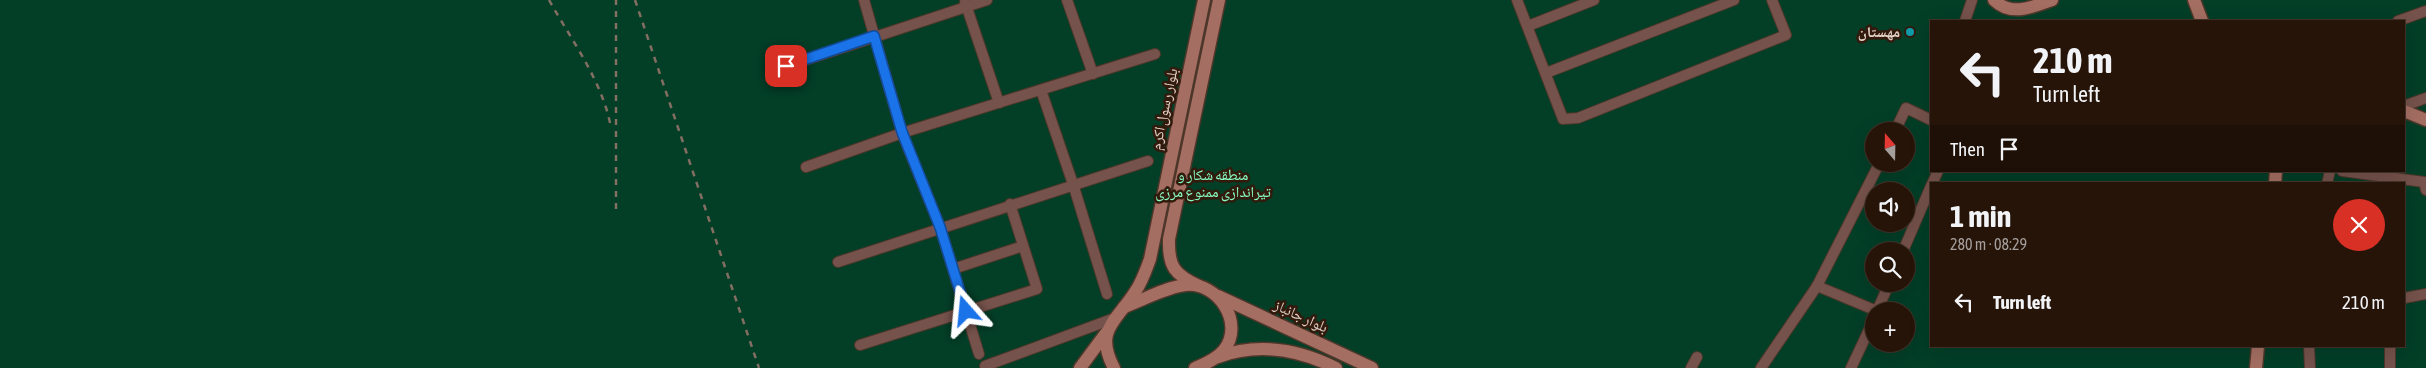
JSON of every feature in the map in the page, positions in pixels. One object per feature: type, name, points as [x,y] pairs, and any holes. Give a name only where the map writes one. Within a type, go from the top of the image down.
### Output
[{"type":"main road","name":"بلوار رسول اکرم","points":[[1080,368],[1136,291],[1150,259],[1204,0]]},
{"type":"main road","points":[[1199,286],[1183,279],[1174,268],[1168,256],[1219,0]]},
{"type":"main road","points":[[1994,0],[2008,8],[2020,10],[2052,0]]},
{"type":"main road","points":[[2194,0],[2202,20]]},
{"type":"main road","points":[[2405,112],[2426,120]]},
{"type":"main road","points":[[1124,307],[1186,285],[1199,286]]},
{"type":"main road","name":"بلوار جانباز","points":[[1199,286],[1372,368]]},
{"type":"main road","points":[[1216,295],[1224,304],[1231,329],[1224,349],[1216,358]]},
{"type":"main road","points":[[1106,333],[1105,344],[1114,368]]},
{"type":"main road","points":[[2256,368],[2258,347]]},
{"type":"main road","points":[[1195,368],[1216,358],[1242,350],[1282,349],[1316,358],[1336,368]]},
{"type":"street","points":[[864,0],[902,132],[940,227],[979,354]]},
{"type":"street","points":[[786,66],[966,3],[987,0]]},
{"type":"street","points":[[1067,0],[1093,74]]},
{"type":"street","points":[[1517,0],[1563,119],[1578,118],[1786,35],[1772,0]]},
{"type":"street","points":[[1528,26],[1594,0]]},
{"type":"street","points":[[1546,73],[1734,0]]},
{"type":"street","points":[[1965,20],[1972,0]]},
{"type":"street","points":[[966,3],[999,103]]},
{"type":"street","points":[[2401,20],[2426,11]]},
{"type":"street","points":[[806,167],[902,132],[1155,54]]},
{"type":"street","points":[[1041,90],[1073,184],[1107,294]]},
{"type":"street","points":[[2405,106],[2426,98]]},
{"type":"street","points":[[1899,122],[1906,108],[1930,120]]},
{"type":"street","points":[[838,262],[1010,204],[1148,161]]},
{"type":"street","points":[[1761,368],[1817,286],[1875,172]]},
{"type":"street","points":[[2350,172],[2395,178],[2425,185]]},
{"type":"street","points":[[1907,242],[1930,190]]},
{"type":"street","points":[[860,345],[1038,289],[1010,204]]},
{"type":"street","points":[[953,269],[1024,246]]},
{"type":"street","points":[[1817,286],[1865,306]]},
{"type":"street","points":[[2405,298],[2426,294]]},
{"type":"street","points":[[985,366],[1115,318]]},
{"type":"street","points":[[1851,368],[1865,338]]},
{"type":"street","points":[[2309,347],[2310,368]]},
{"type":"street","points":[[2390,347],[2390,368]]},
{"type":"street","points":[[1692,368],[1697,357]]},
{"type":"green space","name":"منطقه شکار و تیراندازی ممنوع مرزی","points":[[0,0],[2426,0],[2426,368],[0,368]]},
{"type":"railway","points":[[549,0],[594,78],[607,111],[611,128]]},
{"type":"railway","points":[[616,0],[616,209]]},
{"type":"railway","points":[[635,0],[759,368]]},
{"type":"place","name":"مهستان","points":[[1910,32]]},
{"type":"route","points":[[786,66],[874,36],[902,132],[940,227],[966,311]]}]
